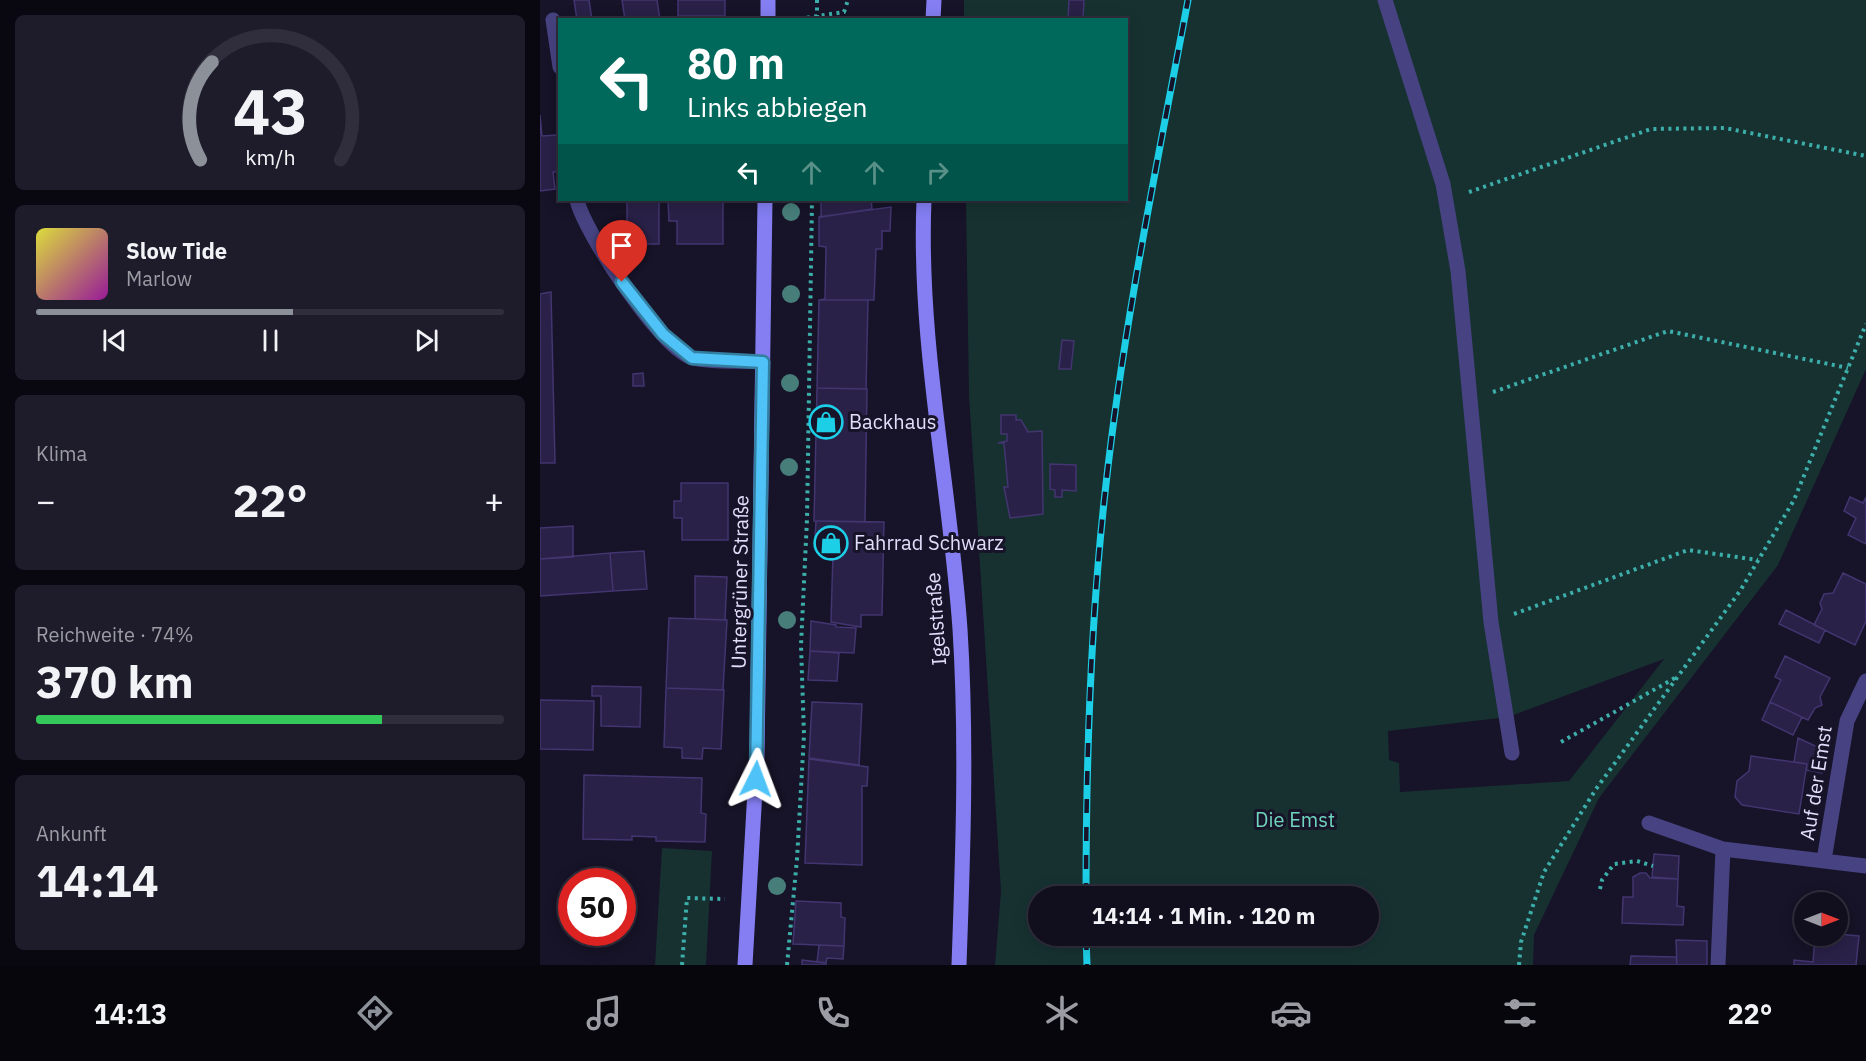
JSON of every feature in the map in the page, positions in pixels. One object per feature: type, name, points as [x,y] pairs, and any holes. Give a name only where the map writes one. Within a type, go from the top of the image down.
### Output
[{"type":"main road","points":[[768,0],[768,18]]},
{"type":"main road","points":[[933,18],[934,0]]},
{"type":"main road","name":"Untergrüner Straße","points":[[745,965],[758,744],[765,201]]},
{"type":"main road","name":"Igelstraße","points":[[924,201],[927,315],[960,630],[963,761],[959,965]]},
{"type":"street","points":[[1385,0],[1445,200],[1458,271],[1491,622],[1512,753]]},
{"type":"street","points":[[553,20],[558,54]]},
{"type":"street","points":[[577,201],[608,265],[663,334],[692,358],[763,362]]},
{"type":"street","name":"Auf der Emst","points":[[1824,860],[1846,721],[1866,681]]},
{"type":"street","name":"Auf der Emst","points":[[1649,823],[1723,849],[1866,866]]},
{"type":"street","points":[[1718,965],[1723,849]]},
{"type":"path","points":[[817,0],[817,18],[844,12],[848,0]]},
{"type":"path","points":[[1445,200],[1652,129],[1725,128],[1866,156]]},
{"type":"path","points":[[787,965],[797,859],[804,735],[801,645],[807,519],[812,201]]},
{"type":"path","points":[[1519,965],[1521,942],[1544,872],[1596,789],[1740,591],[1759,561],[1794,500],[1866,324]]},
{"type":"path","points":[[1470,401],[1668,331],[1848,368]]},
{"type":"path","points":[[1491,622],[1688,550],[1759,561]]},
{"type":"path","points":[[1561,742],[1678,676]]},
{"type":"path","points":[[1600,890],[1602,880],[1614,864],[1637,861],[1653,866]]},
{"type":"path","points":[[682,965],[687,898],[750,899]]},
{"type":"green space","name":"Die Emst","points":[[964,0],[1866,0],[1866,369],[1778,565],[1599,798],[1534,935],[1533,965],[995,965],[1001,891],[969,395],[966,201],[1128,201],[1128,18],[964,18]],"holes":[[[1664,659],[1569,781],[1400,792],[1399,763],[1389,760],[1388,731],[1508,717]]]},
{"type":"green space","points":[[662,848],[712,851],[706,965],[655,965]]},
{"type":"building","points":[[574,0],[589,0],[592,18],[577,18]]},
{"type":"building","points":[[622,0],[657,0],[660,18],[625,18]]},
{"type":"building","points":[[678,0],[725,0],[725,16],[678,16]]},
{"type":"building","points":[[1069,0],[1084,0],[1083,18],[1068,18]]},
{"type":"building","points":[[540,115],[542,136],[557,135],[558,138],[558,172],[553,172],[555,189],[540,191]]},
{"type":"building","points":[[627,201],[659,201],[659,244],[627,244]]},
{"type":"building","points":[[668,201],[723,201],[723,244],[677,244],[677,221],[669,221]]},
{"type":"building","points":[[821,201],[871,201],[872,209],[821,217]]},
{"type":"building","points":[[891,207],[890,231],[882,231],[882,249],[876,249],[874,300],[819,300],[825,299],[826,247],[819,246],[819,217]]},
{"type":"building","points":[[551,292],[555,463],[540,463],[540,294]]},
{"type":"building","points":[[819,300],[868,300],[866,389],[817,388]]},
{"type":"building","points":[[1062,340],[1074,341],[1071,369],[1059,369]]},
{"type":"building","points":[[643,373],[644,386],[633,386],[633,374]]},
{"type":"building","points":[[817,388],[867,389],[865,522],[814,521]]},
{"type":"building","points":[[1001,415],[1016,415],[1016,420],[1021,420],[1028,432],[1042,431],[1043,514],[1010,518],[1004,487],[1008,487],[1004,443],[998,443],[1007,441],[1007,434],[1001,434]]},
{"type":"building","points":[[1050,464],[1076,465],[1076,491],[1062,490],[1062,497],[1055,497],[1055,490],[1050,489]]},
{"type":"building","points":[[681,483],[728,483],[728,540],[682,540],[682,518],[674,518],[674,501],[681,501]]},
{"type":"building","points":[[1850,497],[1863,503],[1866,497],[1866,544],[1848,535],[1856,518],[1844,511]]},
{"type":"building","points":[[816,521],[884,522],[882,615],[861,615],[861,627],[831,622],[833,552],[822,552],[822,539],[815,539]]},
{"type":"building","points":[[573,526],[573,557],[540,559],[540,528]]},
{"type":"building","points":[[644,551],[647,589],[613,591],[610,553]]},
{"type":"building","points":[[610,553],[613,591],[540,596],[540,559]]},
{"type":"building","points":[[1843,573],[1866,584],[1866,621],[1855,645],[1814,625],[1822,609],[1820,603],[1824,594],[1833,593]]},
{"type":"building","points":[[695,576],[727,577],[725,620],[695,619]]},
{"type":"building","points":[[1786,610],[1825,630],[1819,643],[1779,624]]},
{"type":"building","points":[[669,618],[727,620],[723,690],[666,688]]},
{"type":"building","points":[[811,621],[836,625],[836,627],[856,628],[854,653],[810,651]]},
{"type":"building","points":[[810,651],[839,653],[837,681],[808,680]]},
{"type":"building","points":[[1785,656],[1830,678],[1820,697],[1822,705],[1815,708],[1808,720],[1770,702],[1781,680],[1775,677]]},
{"type":"building","points":[[592,686],[641,687],[640,727],[601,726],[601,696],[592,696]]},
{"type":"building","points":[[666,688],[724,690],[721,749],[703,748],[702,759],[682,758],[682,748],[664,747]]},
{"type":"building","points":[[540,700],[594,701],[593,750],[540,749]]},
{"type":"building","points":[[812,702],[862,704],[859,765],[809,758]]},
{"type":"building","points":[[1770,702],[1802,717],[1793,735],[1762,720]]},
{"type":"building","points":[[1798,738],[1826,751],[1822,773],[1806,770],[1807,764],[1794,762]]},
{"type":"building","points":[[1751,756],[1807,764],[1799,814],[1742,805],[1735,797],[1737,781],[1749,771]]},
{"type":"building","points":[[809,759],[868,767],[867,786],[862,786],[862,865],[805,863]]},
{"type":"building","points":[[584,775],[702,778],[701,813],[706,814],[705,842],[656,841],[656,837],[632,836],[632,840],[583,839]]},
{"type":"building","points":[[1654,854],[1679,856],[1678,879],[1652,877]]},
{"type":"building","points":[[1646,873],[1650,878],[1678,879],[1677,906],[1684,907],[1683,925],[1622,923],[1623,897],[1633,897],[1633,877]]},
{"type":"building","points":[[796,901],[841,903],[841,917],[845,918],[844,946],[793,944]]},
{"type":"building","points":[[1848,935],[1859,936],[1856,965],[1794,965],[1794,960],[1813,962],[1814,946],[1848,946]]},
{"type":"building","points":[[1676,940],[1707,941],[1707,965],[1677,965]]},
{"type":"building","points":[[819,945],[844,946],[843,959],[827,958],[826,963],[817,962]]},
{"type":"building","points":[[1631,956],[1676,957],[1677,965],[1630,965]]},
{"type":"building","points":[[802,960],[826,963],[826,965],[802,965]]},
{"type":"railway","points":[[1086,886],[1090,695],[1100,543],[1112,431],[1131,307],[1188,0]]},
{"type":"railway","points":[[1086,946],[1087,965]]},
{"type":"place","name":"Backhaus","points":[[826,422]]},
{"type":"place","name":"Fahrrad Schwarz","points":[[831,543]]},
{"type":"route","points":[[622,282],[663,334],[692,358],[763,362],[756,779]]}]
